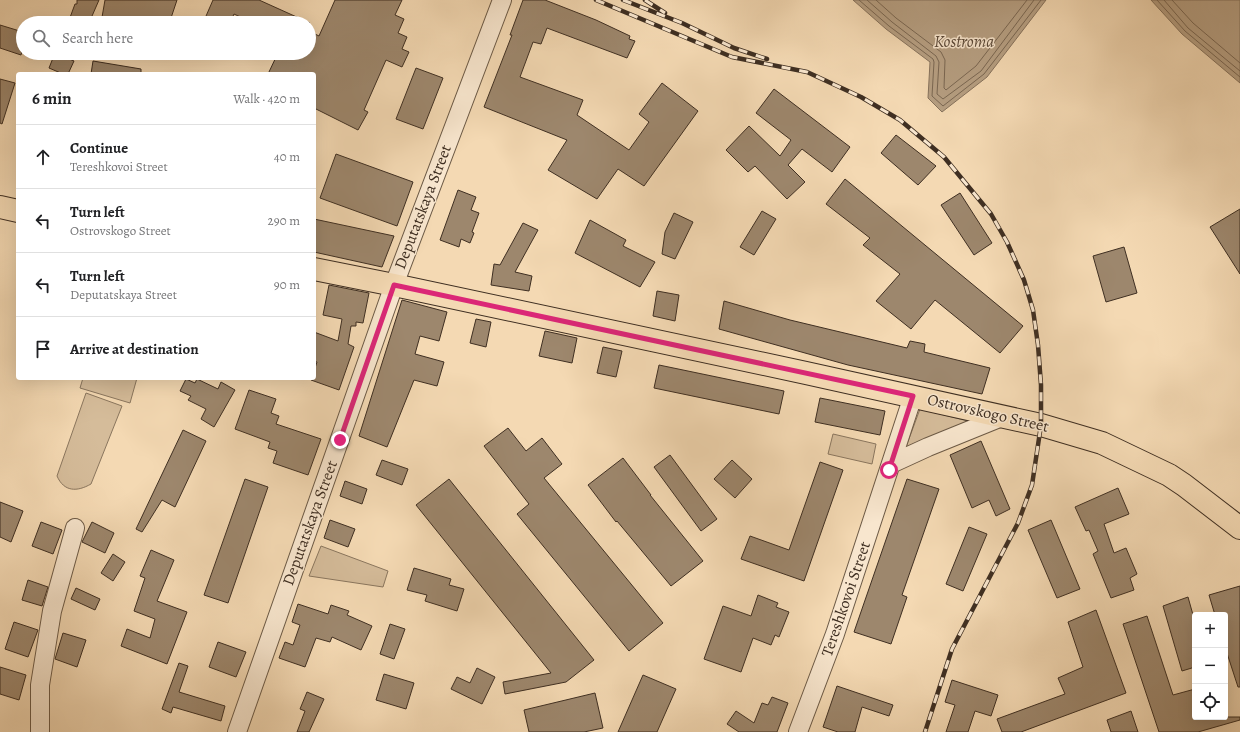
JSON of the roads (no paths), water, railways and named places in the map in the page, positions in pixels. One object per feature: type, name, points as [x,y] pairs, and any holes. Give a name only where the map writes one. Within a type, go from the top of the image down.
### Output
[{"type":"main road","name":"Ostrovskogo Street","points":[[316,269],[913,396],[1041,425],[1102,443],[1169,475],[1240,528]]},
{"type":"street","name":"Deputatskaya Street","points":[[237,732],[394,285],[502,0]]},
{"type":"street","name":"Tereshkovoi Street","points":[[798,732],[835,634],[913,396]]},
{"type":"street","points":[[891,464],[928,447],[1002,417]]},
{"type":"street","points":[[40,732],[40,684],[52,612],[75,528]]},
{"type":"water","name":"Kostroma","points":[[853,0],[1046,0],[987,77],[942,112],[928,98],[930,62],[886,29]]},
{"type":"water","points":[[1151,0],[1240,0],[1240,83],[1182,34]]},
{"type":"railway","points":[[596,0],[732,57],[807,72],[861,97],[900,120],[944,157],[991,214],[1007,242],[1024,280],[1033,310],[1038,345],[1041,385],[1041,425],[1032,485],[1018,523],[952,649],[925,732]]},
{"type":"railway","points":[[623,0],[682,23],[734,48],[767,59]]},
{"type":"railway","points":[[645,0],[665,13]]}]
